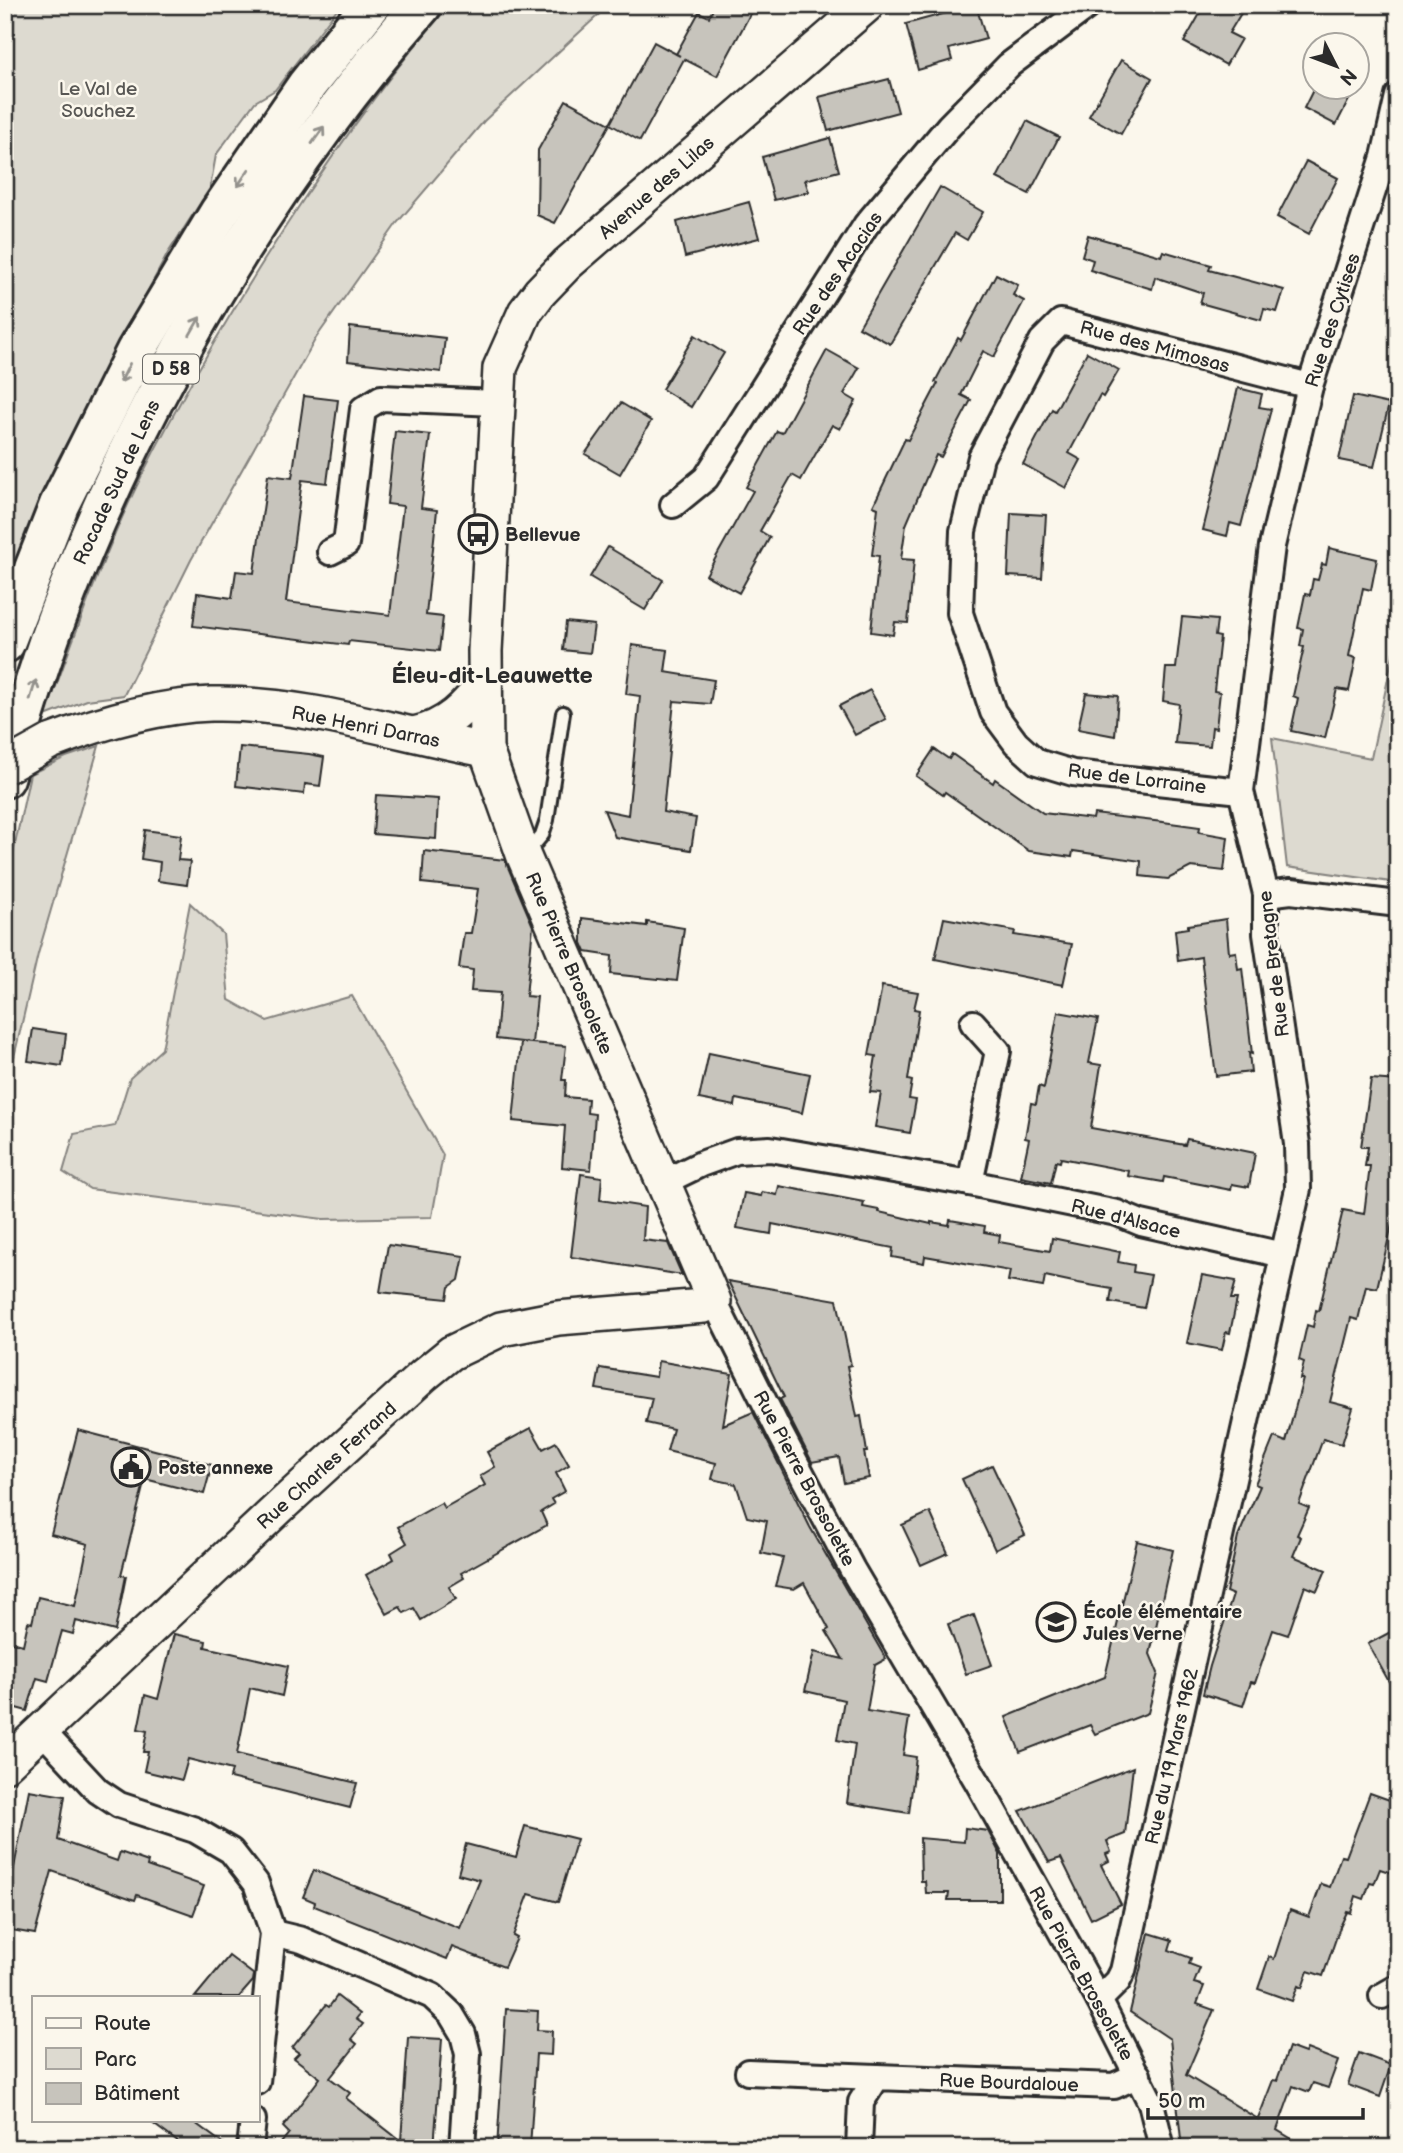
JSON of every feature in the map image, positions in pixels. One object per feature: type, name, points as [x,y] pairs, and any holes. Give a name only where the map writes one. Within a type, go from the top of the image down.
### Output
[{"type":"highway","name":"Rocade Sud de Lens","points":[[5,643],[59,505],[136,351],[234,191],[307,85],[371,5]]},
{"type":"highway","name":"Rocade Sud de Lens","points":[[5,778],[60,609],[93,527],[154,400],[239,250],[329,119],[422,5]]},
{"type":"street","name":"Avenue des Lilas","points":[[486,680],[496,403],[500,368],[525,312],[567,264],[867,5]]},
{"type":"street","name":"Rue des Acacias","points":[[673,505],[706,478],[866,225],[949,126],[1009,65],[1089,5]]},
{"type":"street","name":"Rue des Cytises","points":[[1272,546],[1310,386],[1384,157],[1398,96]]},
{"type":"street","name":"Rue des Mimosas","points":[[960,613],[962,531],[981,457],[1042,341],[1061,322],[1310,386]]},
{"type":"street","points":[[330,552],[346,544],[363,409],[381,398],[496,403]]},
{"type":"street","name":"Rue de Bretagne","points":[[1254,1381],[1298,1189],[1297,1144],[1266,934],[1266,894],[1241,790],[1272,546]]},
{"type":"street","name":"Rue de Lorraine","points":[[960,613],[993,712],[1016,743],[1037,762],[1073,774],[1241,790]]},
{"type":"street","points":[[414,734],[428,731],[454,717],[486,680]]},
{"type":"street","name":"Rue Pierre Brossolette","points":[[486,680],[486,750],[524,856],[714,1301],[852,1569],[978,1783],[1099,2000],[1151,2103],[1162,2148]]},
{"type":"street","name":"Rue Henri Darras","points":[[5,767],[50,742],[80,730],[124,719],[210,704],[327,714],[486,750]]},
{"type":"street","points":[[1266,894],[1292,891],[1398,904]]},
{"type":"street","points":[[970,1183],[998,1051],[973,1023]]},
{"type":"street","name":"Rue d'Alsace","points":[[662,1183],[701,1164],[737,1151],[770,1149],[970,1183],[1118,1213],[1141,1223],[1283,1255]]},
{"type":"street","name":"Rue Charles Ferrand","points":[[5,1765],[276,1510],[451,1353],[501,1329],[558,1318],[704,1306],[714,1301]]},
{"type":"street","name":"Rue du 19 Mars 1962","points":[[1099,2000],[1118,1981],[1123,1971],[1254,1381]]},
{"type":"street","points":[[41,1730],[88,1782],[108,1798],[119,1805],[195,1830],[231,1851],[256,1883],[273,1933],[259,2063]]},
{"type":"street","points":[[273,1933],[302,1940],[432,1996],[451,2014],[463,2034],[468,2054],[463,2148]]},
{"type":"street","name":"Rue Bourdaloue","points":[[748,2072],[1114,2085],[1138,2075]]},
{"type":"street","points":[[859,2148],[861,2102],[877,2077]]},
{"type":"street","points":[[250,2148],[253,2122]]},
{"type":"lane","name":"Rue Pierre Brossolette","points":[[524,856],[542,835],[547,820],[563,713]]},
{"type":"green space","name":"Le Val de Souchez","points":[[5,5],[340,5],[275,90],[255,102],[216,155],[210,188],[168,253],[57,461],[5,587]]},
{"type":"green space","points":[[450,5],[609,5],[484,121],[397,223],[316,338],[191,560],[124,695],[87,700],[45,716],[115,534],[160,439],[198,369],[260,267],[337,150],[392,75]]},
{"type":"green space","points":[[1398,632],[1398,883],[1287,867],[1272,738],[1371,758]]},
{"type":"green space","points":[[99,746],[38,954],[5,1096],[5,891],[30,774],[66,757]]},
{"type":"green space","points":[[190,903],[223,934],[229,1000],[267,1021],[352,996],[443,1155],[432,1217],[323,1219],[90,1189],[63,1172],[74,1134],[115,1126],[130,1078],[162,1049]]},
{"type":"building","points":[[715,5],[755,5],[717,76],[684,59],[640,141],[610,124],[654,42],[676,54],[699,12],[709,17]]},
{"type":"building","points":[[976,5],[986,39],[949,49],[952,60],[918,70],[906,24]]},
{"type":"building","points":[[1205,5],[1246,5],[1229,33],[1241,39],[1226,65],[1184,42]]},
{"type":"building","points":[[1121,60],[1152,78],[1121,134],[1089,116]]},
{"type":"building","points":[[889,79],[898,112],[828,131],[819,97]]},
{"type":"building","points":[[566,100],[610,124],[555,223],[537,215],[538,150]]},
{"type":"building","points":[[1307,102],[1348,102],[1336,125],[1304,108]]},
{"type":"building","points":[[1027,121],[1059,137],[1029,194],[997,178]]},
{"type":"building","points":[[830,138],[839,171],[805,180],[809,192],[774,200],[762,157]]},
{"type":"building","points":[[1306,161],[1338,178],[1309,234],[1277,217]]},
{"type":"building","points":[[940,187],[983,212],[967,240],[955,233],[890,344],[859,327]]},
{"type":"building","points":[[749,202],[759,238],[685,257],[677,222]]},
{"type":"building","points":[[1088,235],[1161,256],[1163,251],[1211,265],[1209,270],[1284,290],[1277,312],[1264,309],[1261,320],[1200,303],[1203,293],[1155,277],[1152,289],[1090,270],[1093,260],[1082,256]]},
{"type":"building","points":[[996,274],[1018,285],[1013,295],[1024,301],[994,357],[983,351],[961,395],[971,400],[941,457],[936,455],[906,525],[901,559],[914,560],[908,623],[895,622],[893,635],[871,632],[879,556],[872,555],[878,508],[873,506],[905,439],[908,440],[938,383],[935,382],[958,338],[961,340]]},
{"type":"building","points":[[350,327],[445,338],[441,372],[348,361]]},
{"type":"building","points":[[695,335],[724,353],[691,407],[662,389]]},
{"type":"building","points":[[827,350],[859,368],[844,394],[856,401],[840,429],[832,425],[801,480],[792,475],[760,531],[770,537],[739,593],[706,575],[753,491],[746,487],[777,431],[782,433]]},
{"type":"building","points":[[1087,352],[1119,370],[1103,397],[1100,395],[1069,453],[1081,460],[1066,488],[1023,464],[1052,409],[1055,411]]},
{"type":"building","points":[[1238,388],[1262,394],[1259,407],[1271,409],[1241,526],[1230,523],[1227,536],[1203,530]]},
{"type":"building","points":[[304,396],[338,400],[327,483],[302,480],[286,602],[390,615],[403,506],[387,504],[395,431],[430,435],[421,508],[437,510],[426,615],[443,617],[439,651],[349,641],[348,645],[193,626],[197,593],[232,598],[236,571],[254,573],[268,475],[292,478]]},
{"type":"building","points":[[1353,396],[1389,404],[1374,467],[1339,460]]},
{"type":"building","points":[[621,403],[651,421],[620,474],[585,454]]},
{"type":"building","points":[[1011,513],[1046,515],[1042,578],[1008,576]]},
{"type":"building","points":[[608,547],[663,580],[645,610],[590,577]]},
{"type":"building","points":[[1329,548],[1377,559],[1371,590],[1363,588],[1349,656],[1356,658],[1349,691],[1337,689],[1325,738],[1291,731],[1298,698],[1293,696],[1304,647],[1300,646],[1303,629],[1298,628],[1305,594],[1310,595],[1313,579],[1318,580],[1322,564],[1326,565]]},
{"type":"building","points":[[1182,617],[1217,620],[1215,636],[1220,637],[1214,691],[1220,692],[1216,728],[1212,727],[1210,746],[1175,743],[1179,704],[1163,701],[1166,668],[1176,668]]},
{"type":"building","points":[[566,622],[594,625],[590,653],[563,650]]},
{"type":"building","points":[[632,645],[668,650],[665,672],[714,680],[710,704],[674,701],[663,812],[696,818],[691,850],[615,837],[604,810],[628,815],[640,696],[626,694]]},
{"type":"building","points":[[870,690],[886,719],[855,735],[839,706]]},
{"type":"building","points":[[1086,693],[1118,696],[1115,736],[1078,729]]},
{"type":"building","points":[[240,747],[324,757],[320,786],[305,784],[304,794],[236,786]]},
{"type":"building","points":[[934,749],[949,759],[952,754],[993,783],[995,779],[1043,813],[1093,819],[1094,814],[1163,822],[1200,827],[1199,832],[1228,837],[1224,871],[1191,867],[1168,879],[1140,876],[1141,861],[1073,851],[1072,857],[1029,851],[945,792],[943,795],[916,776]]},
{"type":"building","points":[[376,795],[438,799],[436,839],[373,834]]},
{"type":"building","points":[[145,830],[181,835],[178,860],[190,861],[187,885],[158,881],[160,862],[141,859]]},
{"type":"building","points":[[424,851],[505,860],[533,926],[526,996],[537,997],[532,1043],[566,1046],[562,1080],[566,1080],[565,1097],[588,1099],[587,1113],[595,1114],[591,1170],[562,1167],[565,1126],[513,1121],[521,1042],[531,1043],[496,1039],[500,993],[471,991],[473,970],[459,968],[464,933],[471,933],[478,889],[422,883]]},
{"type":"building","points":[[582,918],[647,926],[647,922],[684,928],[677,981],[611,974],[612,956],[586,952],[582,943]]},
{"type":"building","points":[[944,918],[1015,931],[1014,935],[1072,944],[1063,985],[935,959]]},
{"type":"building","points":[[1226,919],[1229,953],[1236,952],[1238,969],[1242,968],[1252,1054],[1249,1053],[1251,1072],[1216,1076],[1201,957],[1178,961],[1175,930],[1188,928],[1188,925]]},
{"type":"building","points":[[882,986],[918,992],[914,1009],[919,1010],[908,1080],[912,1081],[909,1099],[916,1100],[910,1133],[875,1127],[881,1093],[870,1092],[876,1056],[869,1055]]},
{"type":"building","points":[[1058,1012],[1098,1019],[1089,1063],[1101,1065],[1091,1128],[1185,1145],[1187,1139],[1255,1153],[1249,1187],[1232,1184],[1231,1190],[1164,1177],[1163,1182],[1128,1176],[1129,1171],[1061,1158],[1060,1162],[1056,1161],[1051,1183],[1021,1177],[1029,1139],[1025,1138],[1031,1103],[1036,1104],[1039,1086],[1044,1088]]},
{"type":"building","points":[[33,1029],[66,1034],[62,1066],[28,1061]]},
{"type":"building","points":[[709,1053],[810,1074],[802,1113],[736,1099],[735,1106],[699,1099]]},
{"type":"building","points":[[1371,1079],[1398,1081],[1398,1199],[1377,1288],[1366,1286],[1358,1320],[1351,1318],[1330,1402],[1353,1408],[1342,1444],[1323,1439],[1299,1504],[1309,1508],[1297,1535],[1301,1537],[1293,1556],[1326,1570],[1317,1591],[1305,1586],[1288,1635],[1273,1630],[1255,1683],[1251,1682],[1243,1706],[1203,1694],[1233,1595],[1226,1592],[1238,1537],[1260,1486],[1255,1484],[1274,1437],[1286,1442],[1303,1379],[1300,1379],[1304,1362],[1299,1360],[1307,1325],[1313,1327],[1316,1310],[1319,1311],[1343,1210],[1364,1214],[1370,1166],[1365,1166],[1368,1147],[1361,1147]]},
{"type":"building","points":[[581,1174],[602,1177],[600,1200],[645,1207],[643,1240],[668,1243],[682,1275],[571,1257]]},
{"type":"building","points":[[779,1186],[864,1202],[863,1207],[931,1224],[949,1225],[950,1220],[985,1226],[984,1232],[1000,1235],[999,1242],[1050,1251],[1052,1238],[1120,1252],[1118,1262],[1134,1265],[1133,1272],[1151,1275],[1144,1308],[1110,1302],[1112,1289],[1045,1276],[1043,1287],[1008,1281],[1010,1271],[925,1256],[924,1263],[892,1257],[893,1248],[772,1224],[771,1234],[737,1228],[744,1193],[777,1195]]},
{"type":"building","points":[[388,1245],[464,1256],[459,1280],[449,1287],[447,1299],[380,1292]]},
{"type":"building","points":[[1202,1275],[1236,1281],[1231,1299],[1237,1299],[1230,1333],[1226,1332],[1222,1350],[1187,1343]]},
{"type":"building","points":[[728,1281],[837,1300],[851,1365],[847,1366],[857,1417],[861,1416],[869,1478],[844,1483],[839,1457],[812,1462],[780,1399],[784,1397]]},
{"type":"building","points":[[658,1361],[732,1374],[723,1425],[753,1412],[810,1527],[886,1659],[875,1665],[867,1711],[909,1718],[903,1755],[916,1757],[909,1813],[847,1803],[855,1744],[837,1740],[844,1700],[805,1691],[814,1652],[843,1659],[826,1631],[829,1629],[804,1583],[794,1589],[775,1586],[783,1558],[761,1553],[767,1521],[747,1517],[736,1484],[712,1479],[716,1463],[667,1451],[673,1429],[646,1423],[652,1398],[596,1389],[600,1368],[656,1377]]},
{"type":"building","points":[[531,1428],[543,1449],[556,1442],[569,1465],[556,1473],[565,1491],[551,1499],[554,1504],[541,1512],[547,1525],[461,1573],[464,1578],[449,1587],[456,1599],[421,1620],[414,1608],[404,1613],[400,1607],[387,1614],[366,1575],[394,1559],[391,1553],[407,1543],[398,1527],[441,1503],[444,1508],[485,1485],[480,1476],[495,1467],[487,1452]]},
{"type":"building","points":[[78,1430],[212,1465],[204,1494],[145,1479],[121,1575],[126,1576],[115,1631],[76,1621],[73,1634],[62,1631],[48,1681],[37,1678],[27,1711],[5,1705],[5,1654],[8,1641],[23,1645],[38,1597],[75,1606],[88,1544],[51,1534]]},
{"type":"building","points":[[992,1465],[1025,1535],[995,1550],[962,1479]]},
{"type":"building","points":[[930,1512],[948,1553],[921,1565],[902,1525]]},
{"type":"building","points":[[1137,1541],[1173,1550],[1150,1654],[1158,1673],[1148,1713],[1095,1734],[1090,1725],[1020,1752],[1006,1717],[1105,1677]]},
{"type":"building","points":[[974,1615],[992,1665],[966,1674],[948,1624]]},
{"type":"building","points":[[1398,1628],[1398,1698],[1368,1644]]},
{"type":"building","points":[[174,1634],[206,1641],[205,1647],[288,1666],[282,1696],[250,1688],[237,1754],[357,1783],[350,1808],[230,1778],[232,1770],[188,1759],[182,1780],[144,1771],[148,1752],[143,1752],[147,1731],[138,1729],[145,1695],[158,1699]]},
{"type":"building","points":[[1133,1767],[1125,1834],[1107,1841],[1111,1852],[1106,1854],[1109,1861],[1101,1865],[1121,1904],[1091,1919],[1061,1858],[1049,1862],[1020,1811]]},
{"type":"building","points":[[29,1790],[65,1796],[58,1840],[117,1861],[120,1852],[148,1862],[147,1866],[204,1886],[193,1915],[137,1895],[135,1900],[52,1871],[35,1934],[5,1929],[5,1870],[13,1873]]},
{"type":"building","points":[[1370,1793],[1398,1803],[1398,1857],[1392,1873],[1380,1869],[1374,1884],[1370,1883],[1364,1899],[1356,1896],[1351,1913],[1347,1912],[1340,1927],[1323,1976],[1308,1971],[1302,1988],[1298,1986],[1292,2001],[1258,1989],[1269,1957],[1274,1959],[1290,1910],[1309,1917],[1321,1884],[1330,1887],[1341,1856],[1346,1857]]},
{"type":"building","points":[[525,1826],[577,1839],[558,1902],[529,1894],[513,1936],[517,1938],[504,1967],[452,1947],[447,1959],[314,1906],[315,1902],[303,1897],[314,1870],[460,1928],[480,1880],[458,1874],[466,1844],[516,1857]]},
{"type":"building","points":[[965,1828],[988,1831],[1000,1854],[1000,1900],[948,1900],[949,1893],[926,1893],[925,1881],[921,1881],[920,1838],[964,1842]]},
{"type":"building","points":[[1149,1933],[1172,1940],[1169,1950],[1191,1958],[1189,1964],[1200,1968],[1194,1983],[1204,1986],[1197,2004],[1214,2010],[1186,2075],[1258,2119],[1273,2080],[1279,2081],[1277,2080],[1289,2047],[1305,2053],[1307,2049],[1338,2061],[1328,2088],[1313,2083],[1309,2092],[1293,2086],[1277,2130],[1307,2148],[1182,2148],[1170,2039],[1130,2012]]},
{"type":"building","points":[[229,1956],[254,1975],[253,1981],[240,1996],[196,1996]]},
{"type":"building","points":[[337,1996],[360,2014],[356,2019],[363,2024],[351,2039],[357,2044],[330,2078],[350,2093],[346,2098],[401,2141],[408,2037],[442,2039],[434,2148],[277,2148],[289,2133],[283,2127],[320,2078],[294,2058],[299,2053],[292,2048],[326,2005],[329,2007]]},
{"type":"building","points":[[506,2009],[538,2011],[537,2030],[552,2031],[551,2055],[536,2054],[530,2148],[497,2148]]},
{"type":"building","points":[[1359,2053],[1391,2065],[1380,2097],[1348,2085]]},
{"type":"building","points":[[151,2122],[194,2122],[229,2148],[186,2148]]},
{"type":"place","name":"Bellevue","points":[[478,534]]},
{"type":"place","name":"Poste annexe","points":[[131,1467]]},
{"type":"place","name":"École élémentaire Jules Verne","points":[[1056,1622]]},
{"type":"district","name":"Éleu-dit-Leauwette","points":[[492,675]]}]
